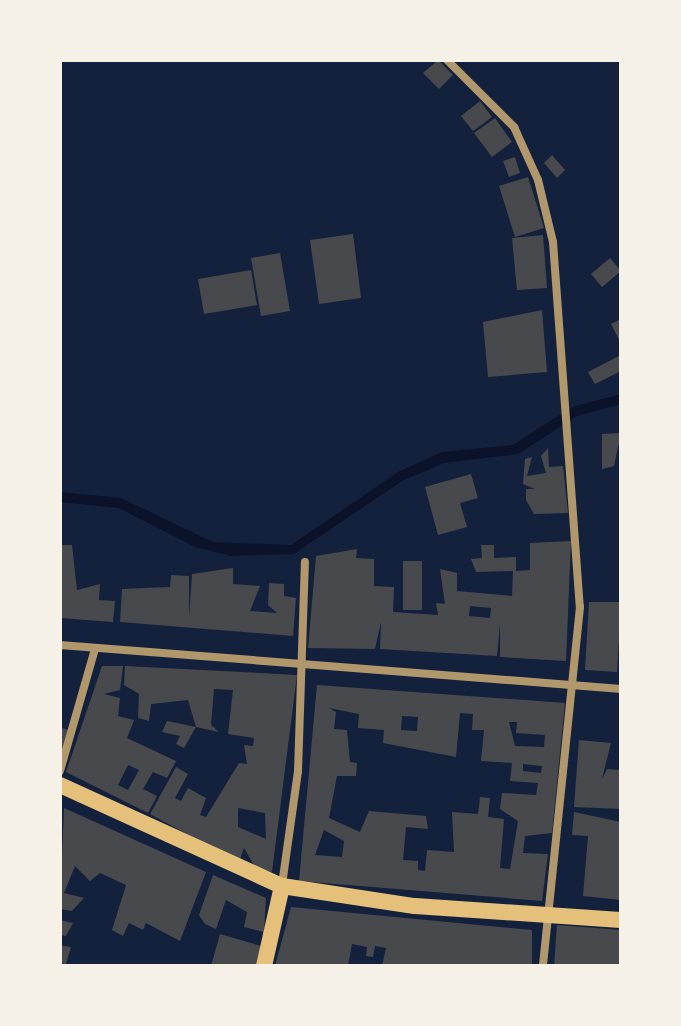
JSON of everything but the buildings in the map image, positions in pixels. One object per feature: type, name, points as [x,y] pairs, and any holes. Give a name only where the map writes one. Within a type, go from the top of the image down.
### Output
[{"type":"main road","points":[[60,785],[282,886],[549,918],[621,920]]},
{"type":"main road","points":[[264,966],[282,886]]},
{"type":"street","points":[[447,60],[514,127],[538,180],[553,242],[561,404],[568,442],[580,567],[573,688],[543,966]]},
{"type":"street","points":[[282,886],[306,660],[305,562]]},
{"type":"street","points":[[60,645],[306,660],[573,688],[621,689]]},
{"type":"street","points":[[60,771],[95,649]]},
{"type":"water","points":[[621,394],[621,404],[577,416],[518,454],[444,463],[402,481],[294,554],[231,556],[195,547],[119,508],[60,502],[60,492],[121,498],[213,542],[291,545],[398,472],[442,452],[513,445],[572,407]]}]
